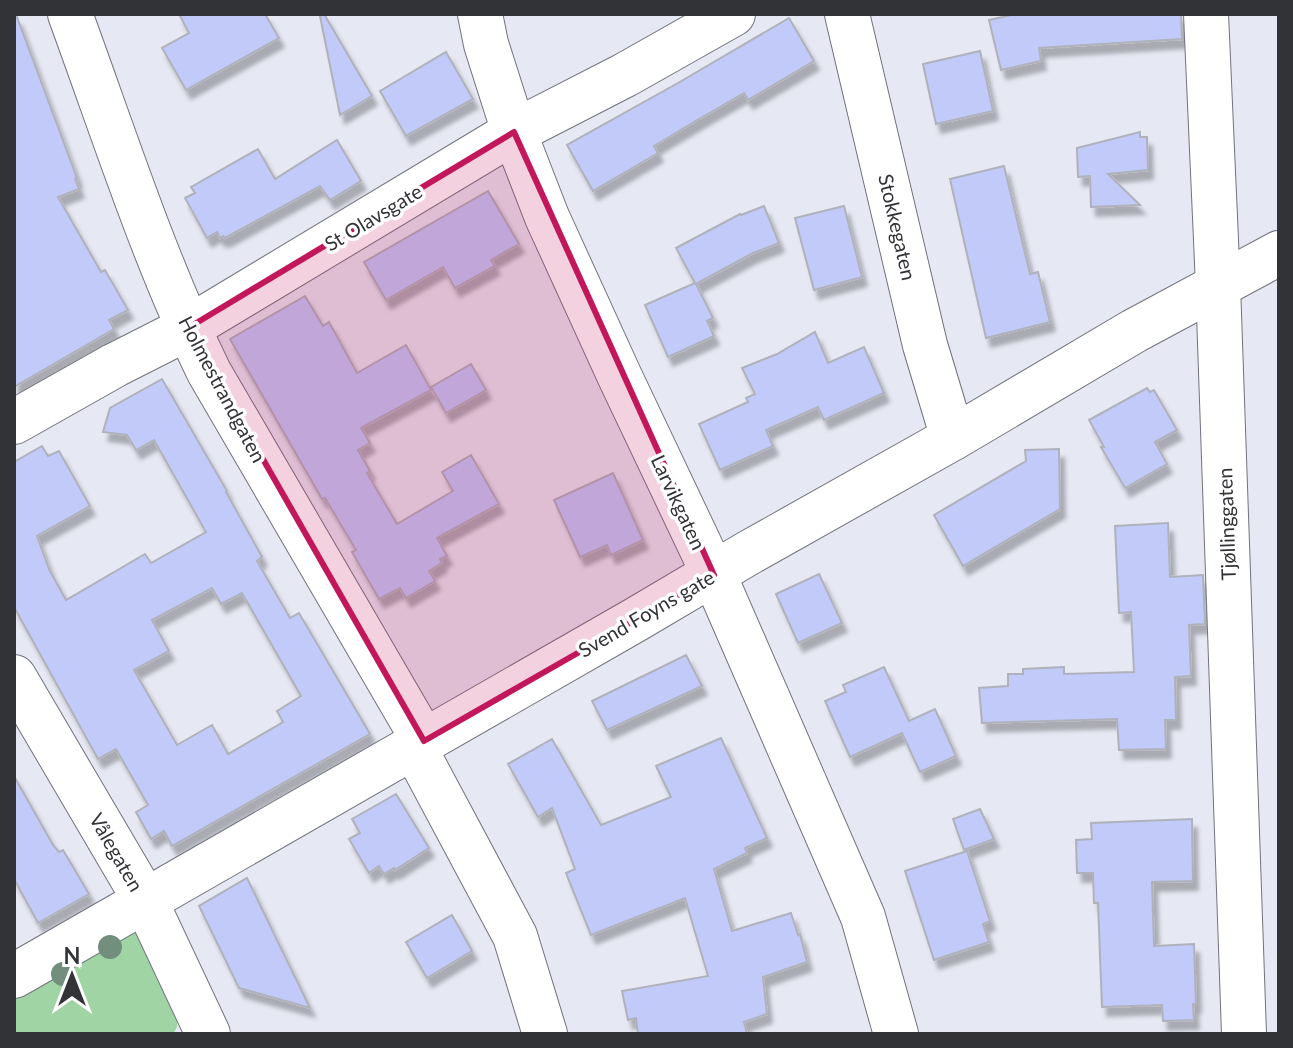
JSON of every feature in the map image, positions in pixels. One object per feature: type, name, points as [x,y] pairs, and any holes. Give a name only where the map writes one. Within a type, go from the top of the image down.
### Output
[{"type":"street","name":"Holmestrandgaten","points":[[70,14],[154,246],[188,328],[209,372],[419,744],[515,936],[545,1034]]},
{"type":"street","name":"Larvikgaten","points":[[480,14],[486,44],[514,132],[547,217],[714,575],[863,917],[896,1034]]},
{"type":"street","name":"St Olavsgate","points":[[14,422],[188,328],[514,132],[625,75],[733,14]]},
{"type":"street","name":"Stokkegaten","points":[[847,14],[925,345],[953,438]]},
{"type":"street","name":"Tjøllinggaten","points":[[1206,14],[1244,1034]]},
{"type":"street","name":"Svend Foyns gate","points":[[14,976],[1134,331],[1279,253]]},
{"type":"street","name":"Vålegaten","points":[[14,677],[145,900],[208,1034]]},
{"type":"highlighted area","points":[[514,132],[714,575],[424,741],[188,328]]},
{"type":"green space","points":[[134,928],[178,1002],[177,1027],[173,1034],[14,1034],[14,991]]},
{"type":"building","points":[[179,14],[265,14],[279,38],[186,90],[162,48],[189,33]]},
{"type":"building","points":[[324,14],[372,96],[340,115],[320,16]]},
{"type":"building","points":[[1016,14],[1181,14],[1182,39],[1039,48],[1041,61],[1001,70],[989,20]]},
{"type":"building","points":[[17,17],[77,178],[79,189],[58,197],[101,272],[105,270],[128,310],[109,320],[114,329],[14,387],[14,18]]},
{"type":"building","points":[[789,18],[814,61],[748,100],[744,93],[699,119],[654,146],[658,153],[593,191],[567,145]]},
{"type":"building","points":[[980,51],[993,111],[936,124],[923,64]]},
{"type":"building","points":[[446,52],[473,99],[406,136],[380,91]]},
{"type":"building","points":[[1140,132],[1140,137],[1147,137],[1148,170],[1108,174],[1140,205],[1091,207],[1090,176],[1078,177],[1077,148]]},
{"type":"building","points":[[337,140],[361,181],[330,200],[320,186],[225,238],[220,238],[217,232],[207,238],[185,198],[195,193],[191,187],[258,149],[275,179]]},
{"type":"building","points":[[1004,166],[1030,274],[1038,272],[1050,322],[986,338],[950,179]]},
{"type":"building","points":[[488,191],[519,244],[491,260],[495,266],[455,288],[443,267],[386,300],[364,262]]},
{"type":"building","points":[[764,206],[779,243],[753,253],[696,284],[713,318],[707,321],[714,336],[668,357],[645,305],[695,283],[676,248],[740,214]]},
{"type":"building","points":[[844,206],[862,277],[814,290],[795,218]]},
{"type":"building","points":[[305,296],[323,326],[329,322],[357,373],[406,345],[431,390],[361,428],[370,443],[358,450],[370,471],[367,473],[397,524],[453,491],[442,472],[471,455],[499,504],[437,538],[447,556],[429,571],[435,581],[406,598],[400,588],[379,599],[352,552],[356,550],[325,498],[322,499],[230,339]]},
{"type":"building","points":[[815,332],[828,363],[864,347],[884,393],[824,420],[818,407],[766,430],[773,446],[720,470],[699,424],[748,402],[746,398],[755,394],[742,368],[777,354]]},
{"type":"building","points":[[471,364],[486,390],[446,413],[431,387]]},
{"type":"building","points":[[162,379],[227,491],[262,557],[257,561],[290,618],[299,613],[370,734],[172,846],[164,831],[151,839],[136,812],[148,805],[116,749],[98,759],[14,607],[14,462],[42,446],[48,456],[59,451],[90,506],[37,536],[49,569],[66,600],[145,554],[151,563],[206,532],[154,440],[136,450],[127,435],[103,432],[110,408]],"holes":[[[212,588],[221,604],[242,593],[301,696],[277,711],[283,722],[228,754],[212,725],[177,745],[134,670],[169,651],[152,620]]]},
{"type":"building","points":[[1147,388],[1150,392],[1154,390],[1177,430],[1155,442],[1167,464],[1125,488],[1089,420]]},
{"type":"building","points":[[1059,449],[1060,509],[963,566],[934,515],[1026,461],[1025,450]]},
{"type":"building","points":[[613,473],[643,540],[611,555],[607,545],[580,557],[554,500]]},
{"type":"building","points":[[1168,523],[1170,577],[1203,575],[1205,624],[1189,625],[1191,676],[1175,677],[1176,720],[1165,720],[1166,749],[1119,750],[1117,719],[982,723],[979,688],[1008,686],[1008,674],[1023,674],[1023,669],[1064,667],[1064,674],[1134,672],[1131,612],[1119,613],[1115,526]]},
{"type":"building","points":[[819,574],[842,623],[798,643],[776,594]]},
{"type":"building","points":[[686,655],[702,686],[607,730],[592,701]]},
{"type":"building","points":[[884,667],[909,721],[935,709],[956,756],[920,772],[902,733],[850,757],[825,701],[846,692],[843,685]]},
{"type":"building","points":[[721,738],[767,838],[745,848],[747,853],[714,869],[732,931],[791,913],[807,962],[763,977],[767,1014],[744,1022],[747,1034],[638,1034],[636,1018],[628,1020],[622,991],[708,976],[685,898],[591,935],[566,873],[575,869],[552,808],[538,817],[508,764],[552,739],[601,825],[671,797],[656,766]]},
{"type":"building","points":[[14,776],[53,845],[59,852],[63,850],[89,894],[38,923],[14,879]]},
{"type":"building","points":[[396,794],[429,848],[395,870],[384,874],[379,866],[369,873],[349,839],[360,833],[352,819]]},
{"type":"building","points":[[980,809],[994,839],[964,850],[953,819]]},
{"type":"building","points":[[1192,819],[1193,881],[1152,882],[1154,946],[1194,944],[1194,1020],[1163,1021],[1162,1005],[1102,1007],[1098,903],[1094,903],[1093,873],[1077,873],[1076,840],[1092,839],[1091,823]]},
{"type":"building","points":[[967,851],[990,921],[983,924],[989,942],[934,960],[905,871]]},
{"type":"building","points":[[247,878],[310,1008],[239,988],[199,906]]},
{"type":"building","points":[[452,915],[472,951],[427,978],[406,942]]}]
